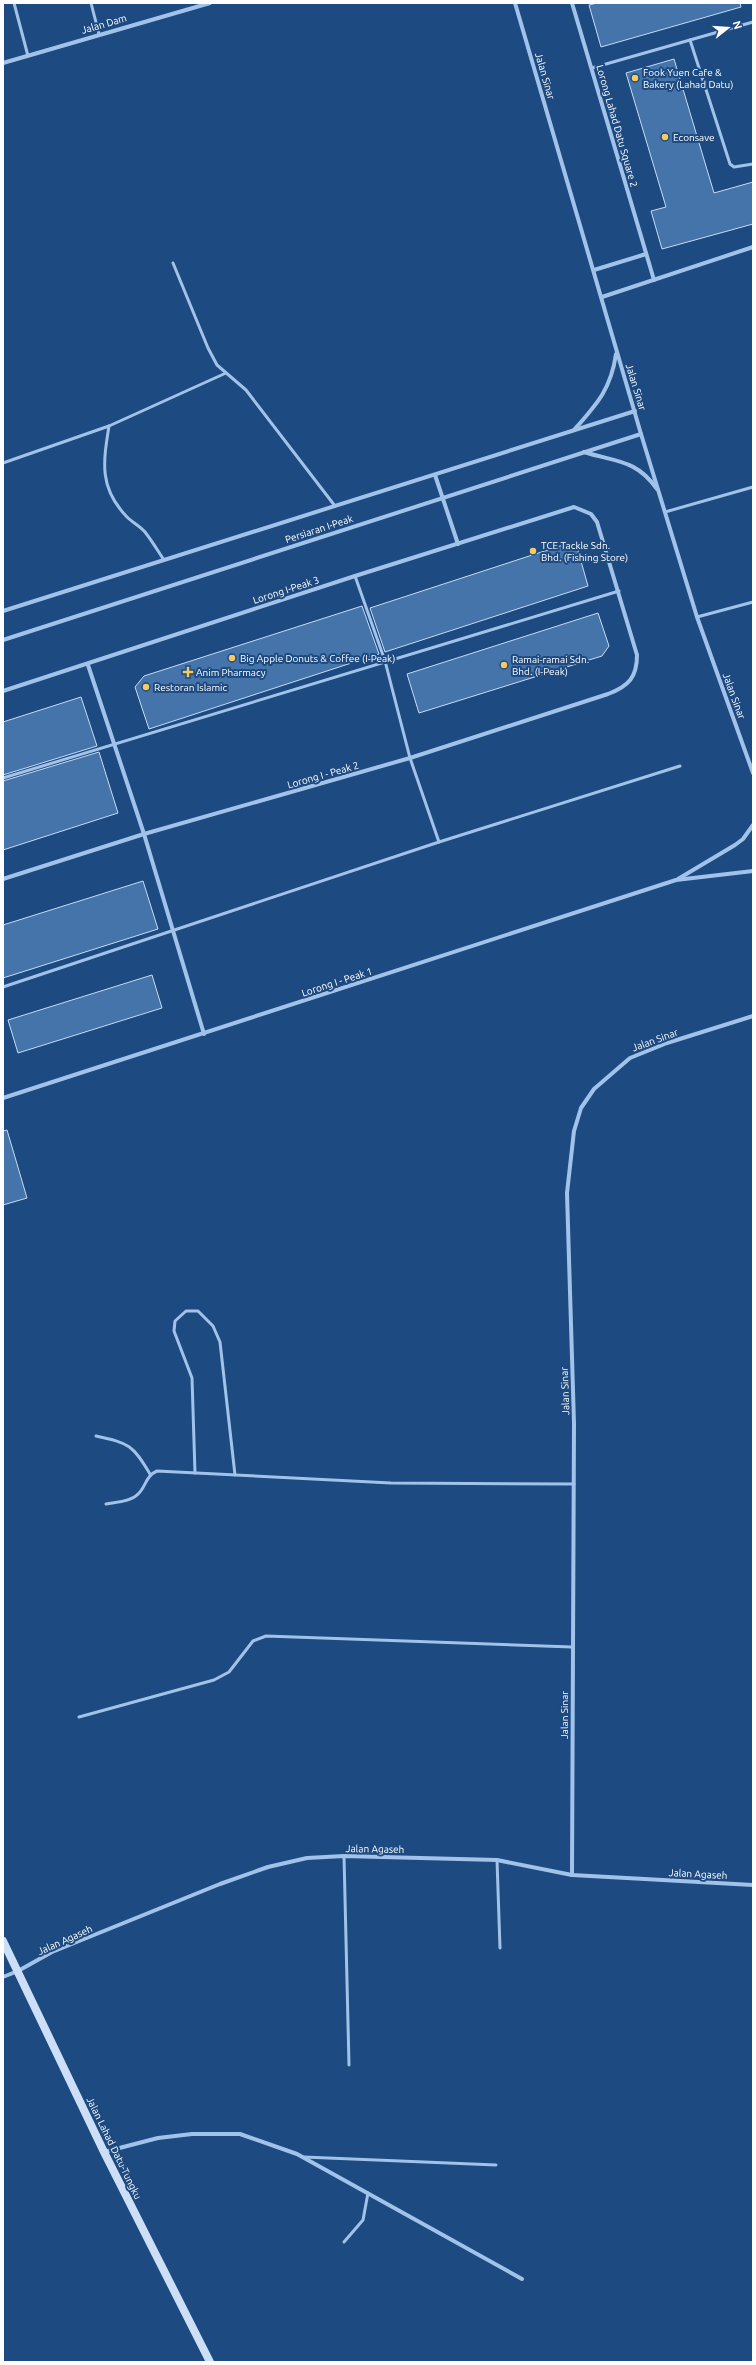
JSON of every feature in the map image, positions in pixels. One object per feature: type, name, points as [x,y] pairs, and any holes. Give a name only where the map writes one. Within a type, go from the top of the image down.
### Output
[{"type":"main road","name":"Jalan Lahad Datu-Tungku","points":[[3,1941],[104,2152],[210,2362]]},
{"type":"street","name":"Jalan Dam","points":[[3,63],[210,3]]},
{"type":"street","name":"Jalan Sinar","points":[[515,3],[602,297],[616,352],[697,617],[753,773]]},
{"type":"street","name":"Lorong Lahad Datu Square 2","points":[[572,3],[654,280]]},
{"type":"street","points":[[602,297],[753,247]]},
{"type":"street","points":[[594,270],[646,254]]},
{"type":"street","points":[[574,430],[607,388],[613,372],[616,352]]},
{"type":"street","points":[[3,611],[635,411]]},
{"type":"street","name":"Persiaran I-Peak","points":[[3,640],[641,434]]},
{"type":"street","points":[[583,452],[636,467],[646,474],[659,492]]},
{"type":"street","points":[[435,475],[458,544]]},
{"type":"street","name":"Lorong I-Peak 3","points":[[3,691],[88,665],[355,576],[574,507],[591,514],[597,522],[619,591]]},
{"type":"street","name":"Lorong I - Peak 2","points":[[3,879],[144,834],[410,758],[608,694],[622,688],[637,670],[637,655],[619,591]]},
{"type":"street","points":[[88,665],[144,834],[204,1034]]},
{"type":"street","name":"Lorong I - Peak 1","points":[[676,880],[735,845],[743,839],[753,825]]},
{"type":"street","name":"Lorong I - Peak 1","points":[[3,1098],[676,880],[753,871]]},
{"type":"street","name":"Jalan Sinar","points":[[572,1875],[574,1484],[567,1193],[574,1130],[581,1108],[594,1089],[630,1058],[667,1043],[753,1016]]},
{"type":"street","name":"Jalan Agaseh","points":[[3,1977],[18,1971],[52,1952],[220,1884],[268,1867],[307,1858],[344,1856],[497,1860],[572,1875],[753,1885]]},
{"type":"street","points":[[104,2152],[158,2138],[192,2134],[240,2134],[302,2157],[368,2192],[522,2279]]},
{"type":"lane","points":[[14,3],[28,56]]},
{"type":"lane","points":[[90,3],[99,34]]},
{"type":"lane","points":[[592,68],[753,22]]},
{"type":"lane","points":[[690,40],[730,164],[734,167],[753,164]]},
{"type":"lane","points":[[173,263],[208,348],[217,365],[246,390],[335,506]]},
{"type":"lane","points":[[3,463],[109,426],[226,373]]},
{"type":"lane","points":[[109,426],[104,469],[106,486],[113,501],[128,518],[145,532],[164,560]]},
{"type":"lane","points":[[665,512],[753,487]]},
{"type":"lane","points":[[355,576],[385,661],[410,758],[439,842]]},
{"type":"lane","points":[[3,778],[619,591]]},
{"type":"lane","points":[[697,617],[753,602]]},
{"type":"lane","points":[[3,987],[439,842],[680,766]]},
{"type":"lane","points":[[195,1473],[192,1378],[174,1331],[175,1321],[186,1311],[198,1311],[213,1326],[220,1342],[235,1475]]},
{"type":"lane","points":[[96,1436],[121,1441],[136,1452],[150,1474]]},
{"type":"lane","points":[[106,1504],[130,1499],[137,1495],[150,1474],[157,1470],[391,1483],[574,1484]]},
{"type":"lane","points":[[79,1717],[214,1680],[229,1672],[253,1641],[266,1636],[572,1647]]},
{"type":"lane","points":[[344,1856],[349,2065]]},
{"type":"lane","points":[[497,1860],[500,1948]]},
{"type":"lane","points":[[302,2157],[496,2165]]},
{"type":"lane","points":[[344,2242],[364,2220],[368,2192]]},
{"type":"building","points":[[597,3],[740,3],[741,7],[601,47],[589,5]]},
{"type":"building","points":[[674,59],[714,193],[753,182],[753,224],[662,249],[651,211],[666,207],[626,73]]},
{"type":"building","points":[[566,544],[577,547],[588,586],[385,652],[370,608]]},
{"type":"building","points":[[362,606],[379,654],[149,729],[135,687],[144,676]]},
{"type":"building","name":"Ramai-ramai Sdn. Bhd. (I-Peak)","points":[[598,613],[609,646],[602,656],[419,713],[407,674]]},
{"type":"building","points":[[81,697],[97,746],[3,775],[3,722]]},
{"type":"building","points":[[99,752],[118,813],[3,850],[3,781]]},
{"type":"building","points":[[143,881],[158,929],[3,978],[3,925]]},
{"type":"building","points":[[152,975],[162,1008],[18,1053],[8,1020]]},
{"type":"building","points":[[7,1130],[27,1198],[3,1205],[3,1131]]},
{"type":"place","name":"Fook Yuen Cafe & Bakery (Lahad Datu)","points":[[635,78]]},
{"type":"place","name":"Econsave","points":[[665,137]]},
{"type":"place","name":"TCE Tackle Sdn. Bhd. (Fishing Store)","points":[[533,551]]},
{"type":"place","name":"Big Apple Donuts & Coffee (I-Peak)","points":[[232,658]]},
{"type":"place","name":"Ramai-ramai Sdn. Bhd. (I-Peak)","points":[[504,665]]},
{"type":"place","name":"Anim Pharmacy","points":[[188,672]]},
{"type":"place","name":"Restoran Islamic","points":[[146,687]]}]
